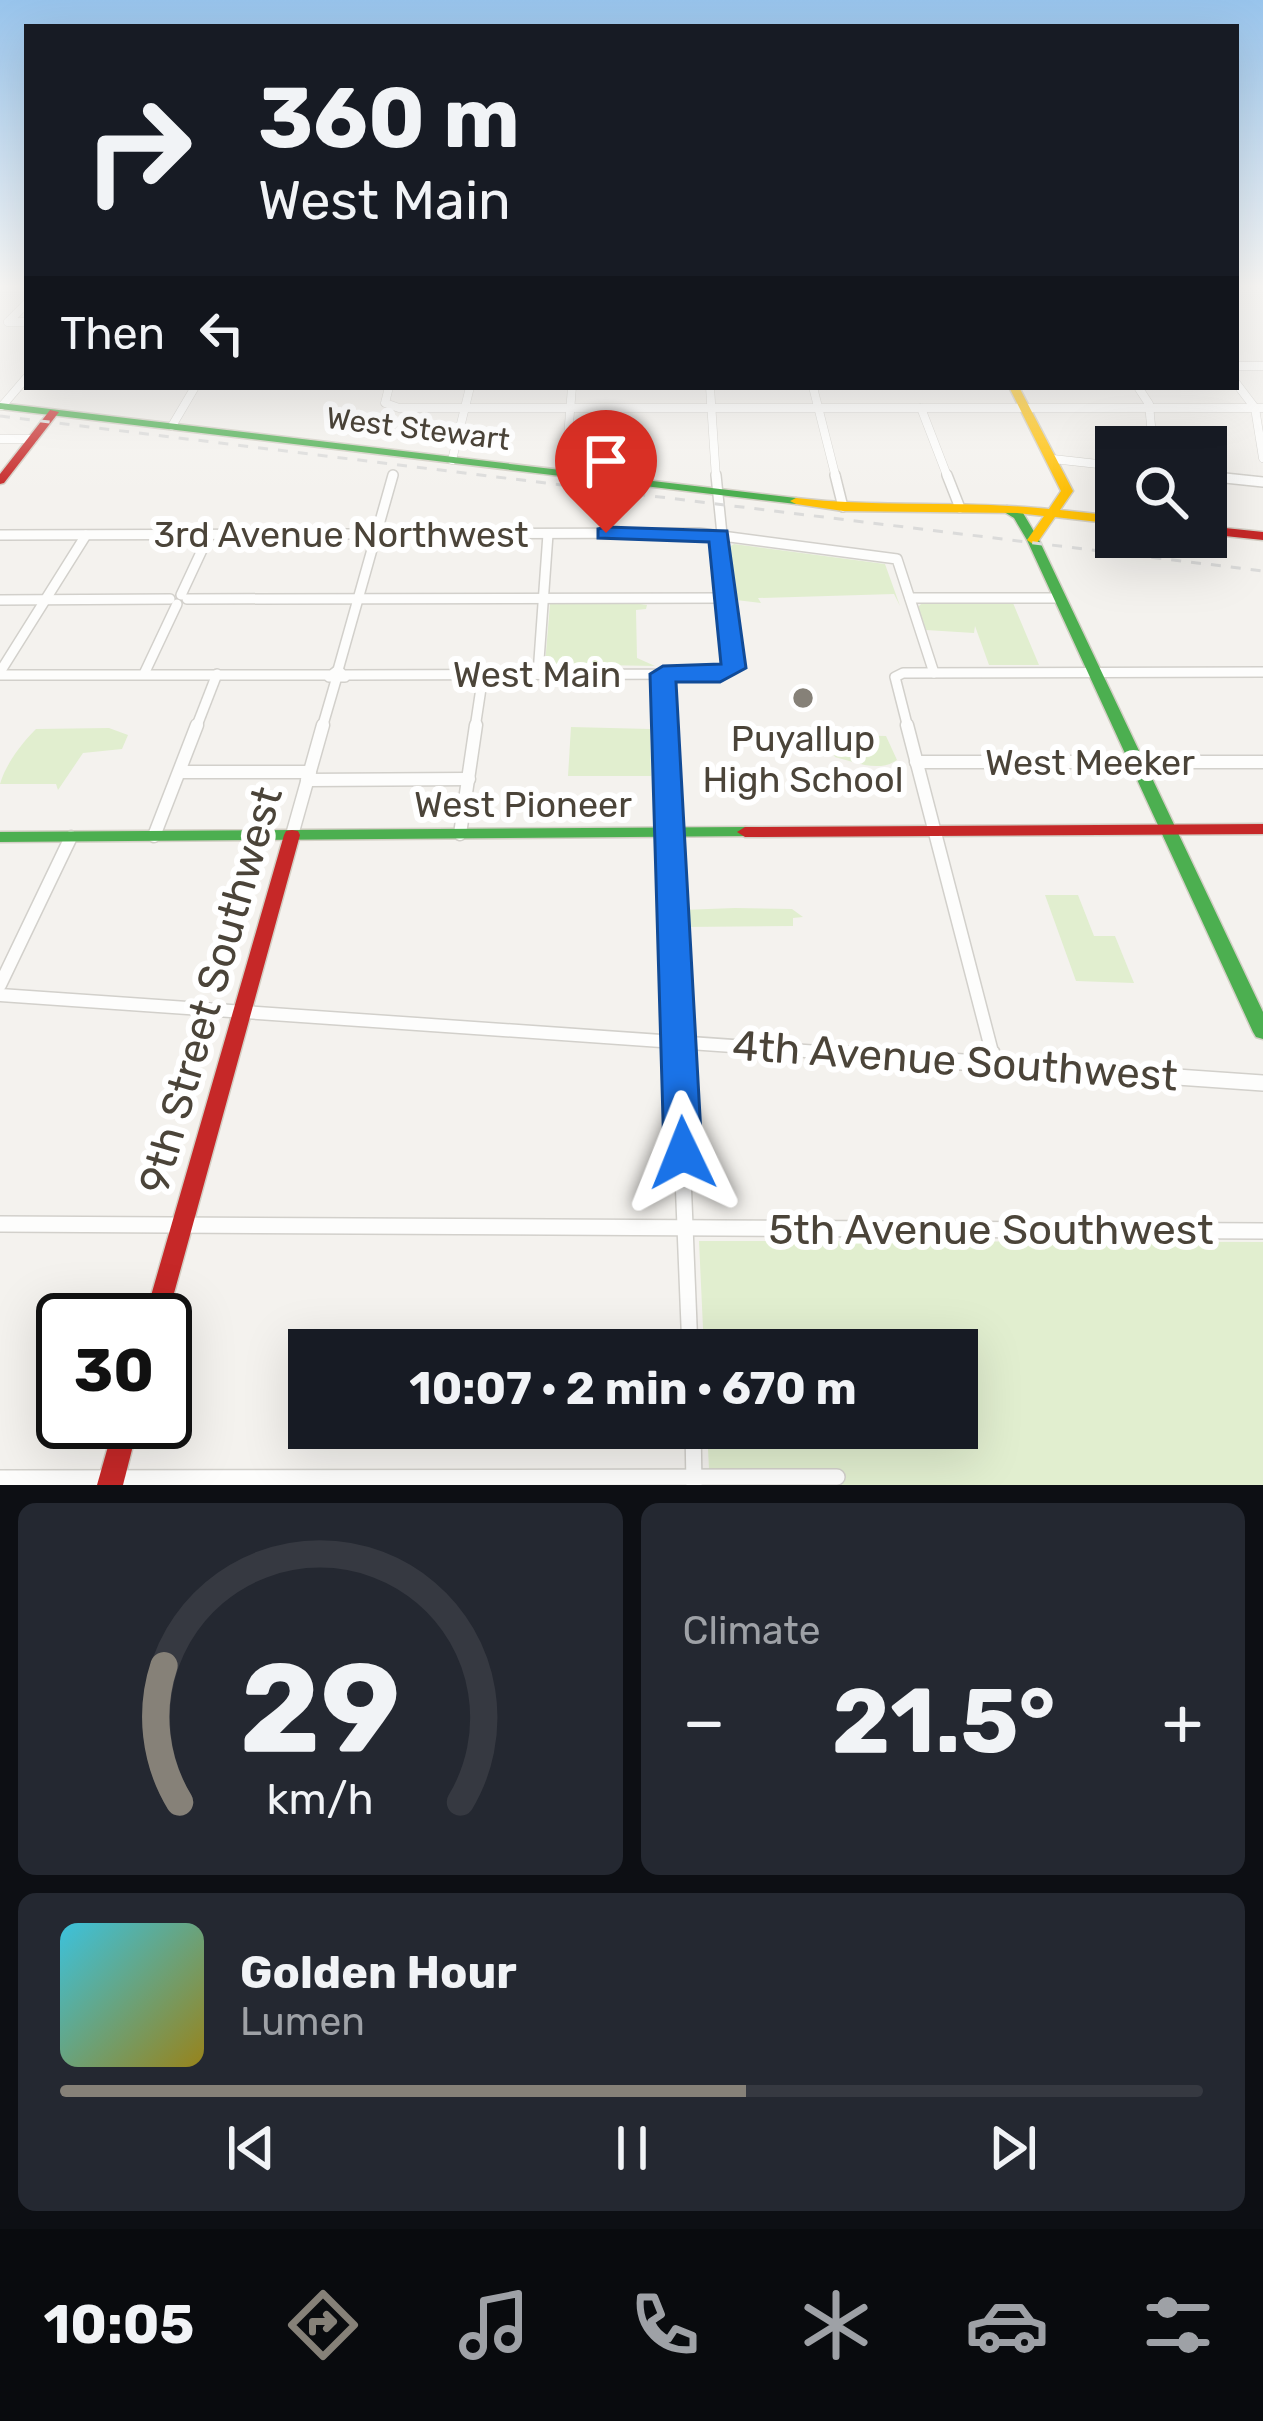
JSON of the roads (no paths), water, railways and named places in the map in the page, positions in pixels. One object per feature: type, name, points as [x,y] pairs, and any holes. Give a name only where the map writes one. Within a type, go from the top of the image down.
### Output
[{"type":"main road","points":[[1016,390],[1064,483],[1082,509],[1095,516]]},
{"type":"main road","name":"West Stewart","points":[[1,406],[843,507],[998,508],[1095,518]]},
{"type":"main road","points":[[0,481],[54,412]]},
{"type":"main road","points":[[1033,539],[1066,497],[1064,483]]},
{"type":"main road","points":[[998,508],[1018,515],[1033,539],[1263,1032]]},
{"type":"main road","points":[[1227,532],[1263,536]]},
{"type":"main road","name":"West Pioneer","points":[[0,837],[1263,829]]},
{"type":"main road","name":"9th Street Southwest","points":[[164,1293],[292,836]]},
{"type":"main road","points":[[110,1482],[119,1449]]},
{"type":"street","points":[[1,406],[24,380]]},
{"type":"street","points":[[1239,385],[1259,408],[1263,458]]},
{"type":"street","points":[[172,426],[193,390]]},
{"type":"street","points":[[388,390],[388,406],[466,408],[1259,408]]},
{"type":"street","points":[[452,460],[469,390]]},
{"type":"street","points":[[566,474],[572,390]]},
{"type":"street","points":[[0,600],[728,598],[710,390]]},
{"type":"street","points":[[814,390],[843,507]]},
{"type":"street","points":[[1140,390],[1150,409],[1151,426]]},
{"type":"street","points":[[921,408],[960,508]]},
{"type":"street","points":[[0,440],[32,439]]},
{"type":"street","points":[[1053,459],[1095,464]]},
{"type":"street","name":"9th Street Southwest","points":[[292,836],[393,474]]},
{"type":"street","points":[[1227,478],[1263,482]]},
{"type":"street","points":[[538,674],[548,533]]},
{"type":"street","name":"3rd Avenue Northwest","points":[[0,535],[720,536],[897,559],[910,598]]},
{"type":"street","points":[[0,674],[86,535]]},
{"type":"street","points":[[144,674],[209,535]]},
{"type":"street","name":"West Main","points":[[0,674],[728,672],[735,663],[728,598]]},
{"type":"street","points":[[934,673],[910,598],[1060,598]]},
{"type":"street","points":[[995,1064],[895,680],[906,674],[934,673],[1263,672]]},
{"type":"street","points":[[154,836],[217,674]]},
{"type":"street","points":[[663,674],[689,1329]]},
{"type":"street","points":[[460,835],[483,675]]},
{"type":"street","name":"West Meeker","points":[[916,762],[1263,762]]},
{"type":"street","points":[[181,772],[469,778]]},
{"type":"street","points":[[0,986],[71,837]]},
{"type":"street","name":"4th Avenue Southwest","points":[[0,995],[1263,1083]]},
{"type":"street","name":"5th Avenue Southwest","points":[[0,1224],[1263,1232]]},
{"type":"street","points":[[693,1449],[694,1482]]},
{"type":"street","points":[[0,1478],[694,1482],[837,1477]]},
{"type":"railway","points":[[0,416],[1263,571]]},
{"type":"place","name":"Puyallup High School","points":[[803,698]]}]
